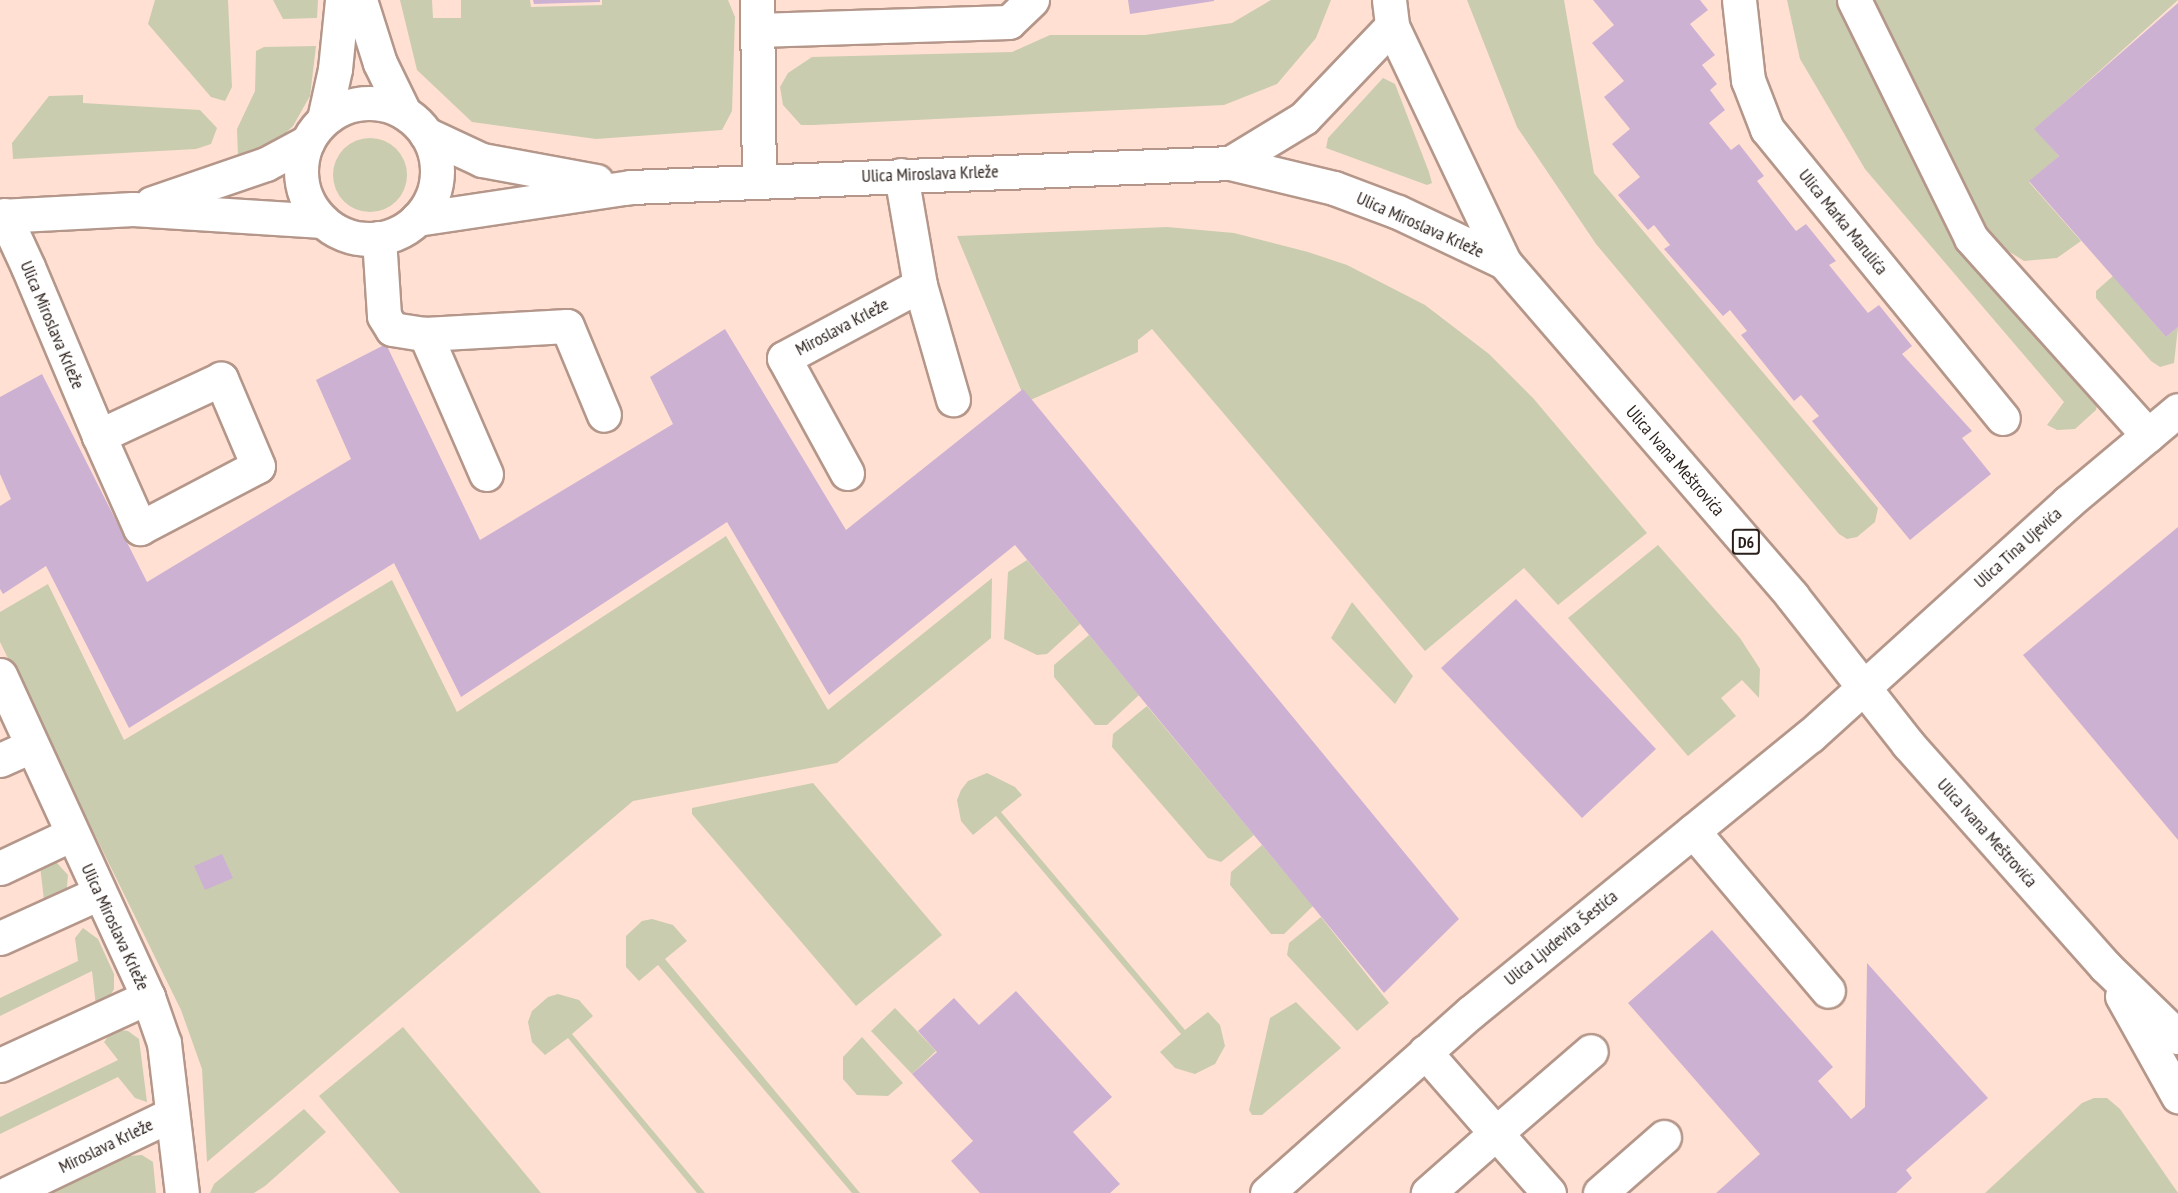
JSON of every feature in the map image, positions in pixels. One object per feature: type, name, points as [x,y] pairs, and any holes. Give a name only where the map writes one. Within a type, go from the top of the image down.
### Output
[{"type":"street","points":[[342,0],[335,69],[315,130],[302,184],[323,221],[359,238],[379,238],[399,232],[417,219],[431,200],[437,178],[435,155],[380,63],[360,0]]},
{"type":"street","points":[[759,180],[757,15],[1009,22],[1032,0]]},
{"type":"street","name":"Ulica Marka Marulića","points":[[1739,0],[1748,80],[1767,129],[2003,418]]},
{"type":"street","points":[[1854,0],[1971,238],[2148,435]]},
{"type":"street","name":"Ulica Miroslava Krleže","points":[[1230,163],[1304,118],[1390,13]]},
{"type":"street","name":"Ulica Ivana Meštrovića","points":[[1390,13],[1504,262],[1792,596],[1862,689],[2105,966],[2178,1037]]},
{"type":"street","points":[[315,130],[363,102],[415,123]]},
{"type":"street","name":"Ulica Miroslava Krleže","points":[[415,123],[482,160],[630,187]]},
{"type":"street","name":"Ulica Miroslava Krleže","points":[[133,209],[266,164],[315,130]]},
{"type":"street","name":"Ulica Miroslava Krleže","points":[[417,219],[630,187],[759,180],[1230,163],[1334,188],[1398,212],[1504,262]]},
{"type":"street","points":[[901,175],[920,285],[953,399]]},
{"type":"street","name":"Ulica Miroslava Krleže","points":[[99,436],[221,379],[258,466],[140,528],[99,436],[2,215],[133,209],[323,221]]},
{"type":"street","points":[[379,238],[384,316],[392,329],[425,334],[567,326],[604,415]]},
{"type":"street","name":"Miroslava Krleže","points":[[847,473],[784,358],[920,285]]},
{"type":"street","points":[[425,334],[486,474]]},
{"type":"street","name":"Ulica Tina Ujevića","points":[[1862,689],[2178,410]]},
{"type":"street","name":"Ulica Miroslava Krleže","points":[[0,675],[148,997],[164,1043],[182,1193]]},
{"type":"street","name":"Ulica Ljudevita Šestića","points":[[1272,1192],[1425,1052],[1862,689]]},
{"type":"street","points":[[0,760],[32,746]]},
{"type":"street","points":[[1693,831],[1828,991]]},
{"type":"street","points":[[0,868],[72,834]]},
{"type":"street","points":[[0,938],[99,893]]},
{"type":"street","points":[[2105,966],[2178,1096]]},
{"type":"street","points":[[0,1065],[148,997]]},
{"type":"street","points":[[1428,1193],[1591,1051]]},
{"type":"street","points":[[1425,1052],[1549,1193]]},
{"type":"street","name":"Miroslava Krleže","points":[[8,1193],[172,1114]]},
{"type":"street","points":[[1600,1193],[1664,1137]]},
{"type":"green space","points":[[155,0],[228,0],[232,87],[225,101],[211,97],[148,24]]},
{"type":"green space","points":[[273,0],[318,0],[317,18],[283,19]]},
{"type":"green space","points":[[400,0],[432,0],[433,18],[461,18],[461,0],[530,0],[531,7],[602,5],[602,0],[728,0],[735,17],[732,111],[722,130],[596,139],[472,122],[417,70]]},
{"type":"green space","points":[[1271,0],[1331,0],[1316,38],[1277,84],[1224,105],[801,125],[783,105],[780,87],[788,73],[812,57],[1012,52],[1050,35],[1145,35],[1232,23]]},
{"type":"green space","points":[[1467,0],[1564,0],[1594,173],[1878,508],[1875,522],[1857,537],[1847,539],[1839,534],[1596,244],[1517,127]]},
{"type":"green space","points":[[1787,0],[1845,0],[1954,225],[2098,401],[2096,410],[2075,429],[2057,430],[2047,425],[2064,402],[1865,169],[1800,59]]},
{"type":"green space","points":[[1868,0],[2178,0],[2035,129],[2059,156],[2029,182],[2081,241],[2057,258],[2024,261],[1991,240],[1976,221]]},
{"type":"green space","points":[[316,46],[310,96],[293,126],[271,147],[238,156],[237,129],[255,91],[256,51],[264,47]]},
{"type":"green space","points":[[1383,78],[1395,84],[1432,183],[1427,185],[1326,148],[1328,138]]},
{"type":"green space","points":[[83,95],[83,103],[200,110],[217,128],[211,144],[196,149],[13,159],[12,143],[49,96]]},
{"type":"green space","points":[[370,138],[384,141],[396,149],[404,161],[407,175],[404,189],[396,201],[384,209],[370,212],[356,209],[344,201],[336,189],[333,175],[336,161],[344,149],[356,141]]},
{"type":"green space","points":[[1167,227],[1234,233],[1308,252],[1347,265],[1425,305],[1489,354],[1533,398],[1647,533],[1558,605],[1524,568],[1425,651],[1152,329],[1138,340],[1138,352],[1026,402],[957,236]]},
{"type":"green space","points":[[2113,276],[2166,337],[2178,327],[2174,363],[2160,367],[2151,361],[2096,298],[2096,291]]},
{"type":"green space","points":[[726,536],[828,710],[992,578],[991,638],[837,763],[633,801],[207,1162],[202,1069],[181,1010],[0,642],[0,612],[48,584],[124,740],[392,580],[457,712]]},
{"type":"green space","points":[[1658,545],[1740,638],[1760,669],[1759,698],[1742,680],[1721,698],[1736,716],[1688,756],[1568,618]]},
{"type":"green space","points":[[1027,560],[1080,624],[1047,654],[1037,655],[1004,639],[1008,572]]},
{"type":"green space","points":[[1352,602],[1413,676],[1395,704],[1331,638]]},
{"type":"green space","points":[[1089,635],[1139,695],[1107,725],[1095,725],[1054,677],[1054,665]]},
{"type":"green space","points":[[1147,706],[1254,835],[1221,862],[1208,858],[1112,747],[1113,734]]},
{"type":"green space","points":[[987,773],[1015,787],[1022,795],[1001,812],[1185,1030],[1208,1012],[1220,1025],[1225,1046],[1215,1064],[1195,1074],[1175,1068],[1160,1052],[1181,1034],[996,816],[973,835],[961,821],[957,800],[961,790],[968,781]]},
{"type":"green space","points":[[813,783],[942,935],[856,1006],[692,814],[692,808]]},
{"type":"green space","points":[[1262,845],[1313,906],[1284,934],[1271,934],[1230,885],[1231,872]]},
{"type":"green space","points":[[45,862],[56,862],[68,875],[66,898],[44,900],[40,866]]},
{"type":"green space","points":[[1321,917],[1389,1003],[1357,1031],[1287,955],[1289,943]]},
{"type":"green space","points":[[652,919],[673,925],[687,941],[665,959],[860,1193],[852,1193],[658,965],[639,981],[626,967],[626,936],[642,921]]},
{"type":"green space","points":[[83,928],[98,939],[114,974],[114,989],[106,1003],[96,1006],[92,971],[0,1016],[0,998],[78,961],[75,938]]},
{"type":"green space","points":[[558,994],[579,1000],[593,1016],[572,1034],[705,1193],[697,1193],[568,1038],[545,1055],[532,1042],[528,1022],[532,1011],[548,997]]},
{"type":"green space","points":[[1296,1002],[1341,1048],[1262,1115],[1252,1115],[1249,1110],[1270,1018]]},
{"type":"green space","points":[[895,1008],[936,1051],[912,1074],[871,1031]]},
{"type":"green space","points":[[403,1027],[541,1193],[400,1193],[319,1096]]},
{"type":"green space","points":[[114,1029],[128,1031],[139,1039],[147,1102],[135,1098],[118,1077],[0,1134],[0,1117],[118,1060],[104,1042]]},
{"type":"green space","points":[[862,1037],[903,1083],[888,1096],[857,1095],[843,1079],[843,1057]]},
{"type":"green space","points":[[2094,1098],[2107,1098],[2120,1109],[2178,1193],[1985,1193],[2082,1103]]},
{"type":"green space","points":[[304,1109],[326,1132],[254,1193],[210,1193],[214,1184]]},
{"type":"green space","points":[[142,1155],[153,1162],[156,1193],[42,1193],[129,1156]]},
{"type":"building","points":[[533,0],[600,0],[600,2],[534,4]]},
{"type":"building","points":[[1128,0],[1214,0],[1214,1],[1130,14]]},
{"type":"building","points":[[1593,0],[1700,0],[1708,10],[1690,24],[1715,55],[1702,65],[1717,84],[1710,90],[1725,110],[1709,123],[1731,150],[1739,144],[1764,176],[1757,181],[1796,231],[1806,224],[1836,261],[1829,265],[1868,313],[1879,305],[1912,346],[1902,354],[1972,431],[1962,438],[1991,474],[1910,540],[1812,421],[1819,416],[1801,395],[1794,401],[1741,335],[1747,331],[1730,310],[1723,316],[1664,249],[1670,245],[1654,225],[1648,230],[1618,195],[1640,177],[1612,144],[1630,129],[1604,97],[1624,81],[1592,43],[1614,25]]},
{"type":"building","points":[[2178,3],[2178,327],[2166,337],[2029,181],[2059,156],[2034,129]]},
{"type":"building","points":[[725,329],[846,530],[1023,389],[1459,919],[1384,993],[1015,545],[829,695],[727,522],[461,697],[394,563],[129,728],[46,566],[3,594],[0,589],[0,506],[11,499],[0,474],[0,397],[42,374],[147,582],[351,459],[316,380],[386,344],[480,540],[673,424],[650,377]]},
{"type":"building","points":[[2178,527],[2178,840],[2023,655]]},
{"type":"building","points":[[1516,599],[1656,749],[1582,818],[1441,668]]},
{"type":"building","points":[[222,854],[233,878],[205,890],[194,866]]},
{"type":"building","points":[[1712,930],[1833,1067],[1818,1081],[1851,1119],[1865,1107],[1867,963],[1988,1098],[1906,1170],[1912,1178],[1896,1193],[1716,1193],[1760,1154],[1628,1003]]},
{"type":"building","points":[[1016,991],[1112,1097],[1073,1132],[1120,1184],[1110,1193],[980,1193],[951,1161],[973,1141],[912,1074],[937,1052],[918,1031],[954,998],[979,1025]]}]
